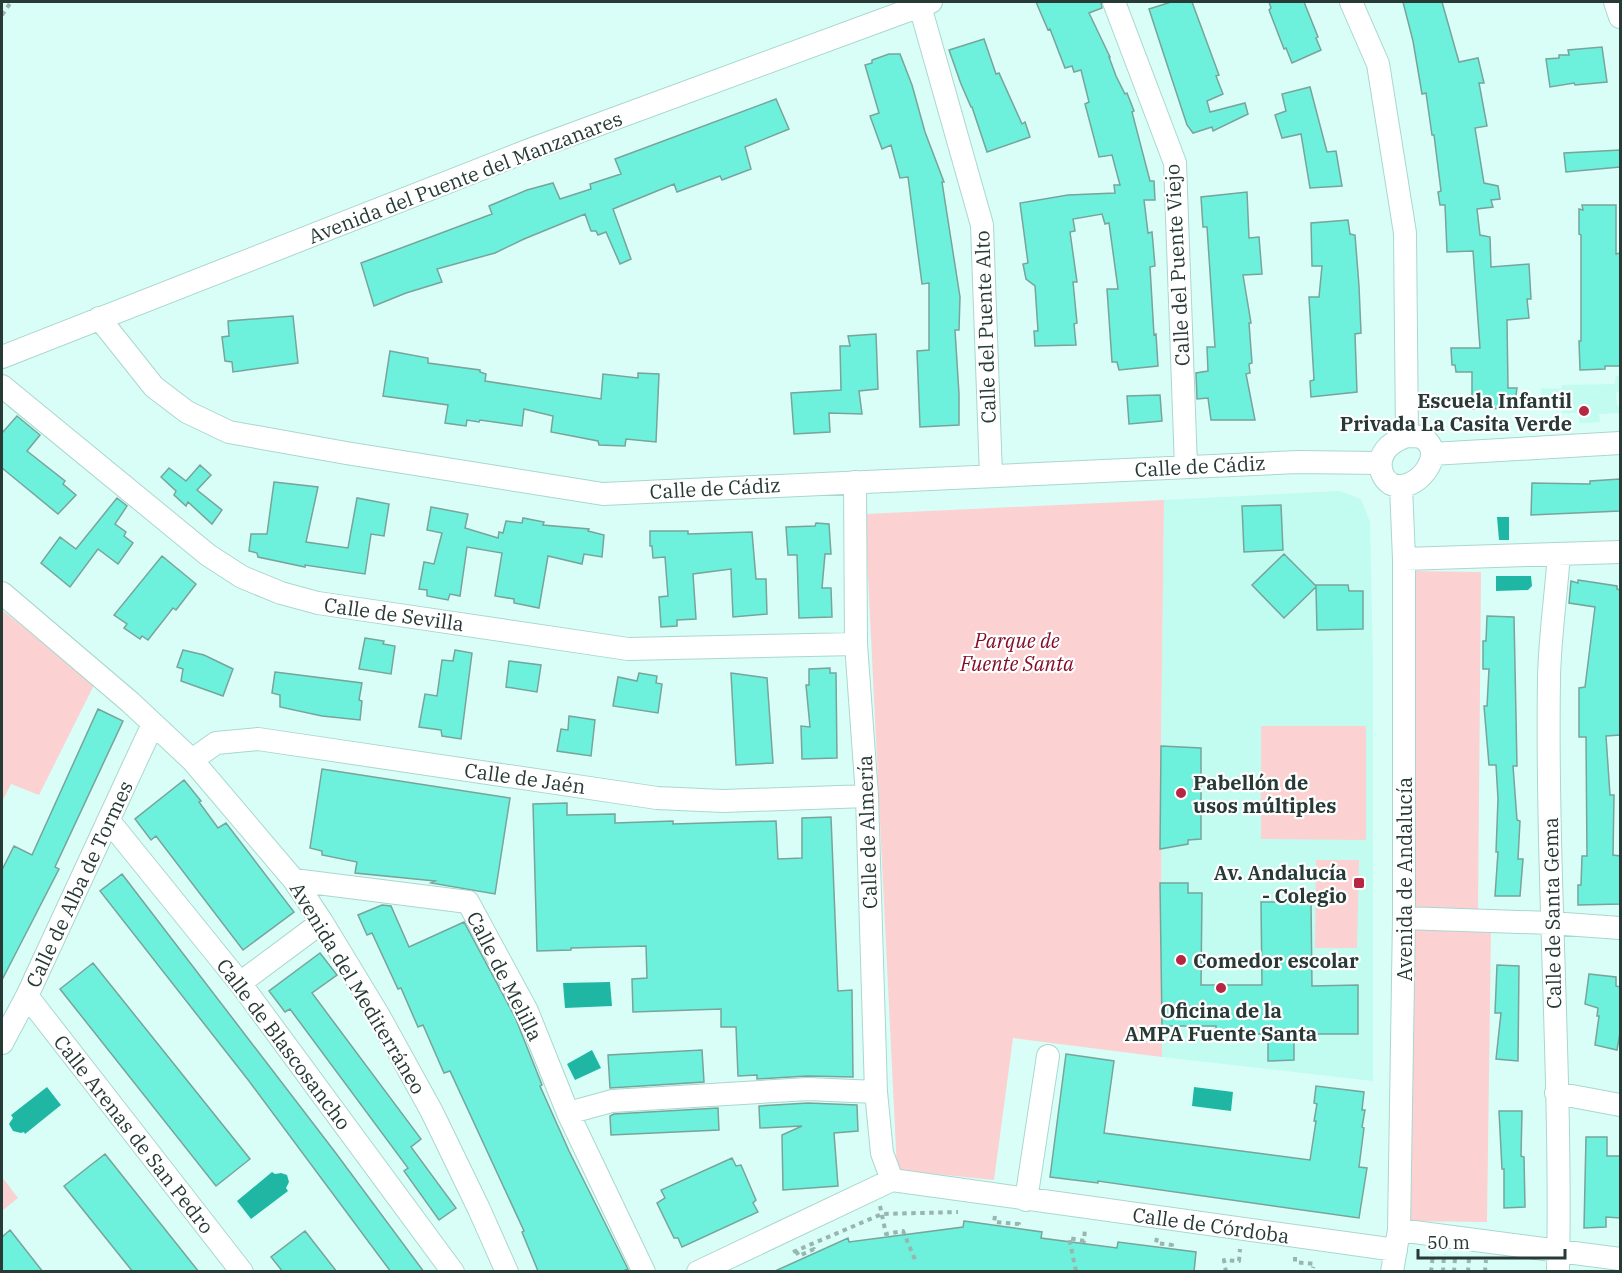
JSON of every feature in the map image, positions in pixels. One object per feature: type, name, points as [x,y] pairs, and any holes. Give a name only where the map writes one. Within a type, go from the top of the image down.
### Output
[{"type":"street","name":"Calle del Puente Viejo","points":[[1114,2],[1175,164],[1186,467]]},
{"type":"street","points":[[1351,2],[1378,64],[1405,233],[1407,436]]},
{"type":"street","points":[[1616,2],[1620,17]]},
{"type":"street","name":"Avenida del Puente del Manzanares","points":[[2,357],[532,149],[926,4]]},
{"type":"street","name":"Calle del Puente Alto","points":[[926,4],[982,225],[991,476]]},
{"type":"street","name":"Calle de Cádiz","points":[[99,318],[154,387],[187,412],[229,432],[603,494],[1298,462],[1380,462]]},
{"type":"street","name":"Calle de Sevilla","points":[[2,386],[208,555],[242,577],[281,593],[318,603],[628,648],[856,644]]},
{"type":"street","points":[[1407,436],[1420,437],[1428,444],[1432,454],[1430,466],[1413,482],[1401,486],[1393,485],[1385,480],[1380,462],[1383,452],[1397,439],[1407,436]]},
{"type":"street","points":[[1432,454],[1620,443]]},
{"type":"street","name":"Calle de Almería","points":[[855,482],[856,644],[867,796],[876,1092],[882,1153],[892,1180]]},
{"type":"street","name":"Avenida de Andalucía","points":[[1396,1250],[1404,918],[1404,559],[1401,486]]},
{"type":"street","points":[[1404,559],[1620,552]]},
{"type":"street","name":"Calle de Santa Gema","points":[[1558,1261],[1551,923],[1549,674],[1559,554]]},
{"type":"street","name":"Avenida del Mediterráneo","points":[[2,593],[130,702],[192,760],[294,880],[379,1016],[432,1112],[480,1209],[507,1272]]},
{"type":"street","name":"Calle de Alba de Tormes","points":[[2,1043],[27,996],[153,724]]},
{"type":"street","name":"Calle de Jaén","points":[[192,760],[216,742],[258,739],[657,798],[723,801],[867,796]]},
{"type":"street","name":"Calle de Blascosancho","points":[[109,821],[240,983],[453,1272]]},
{"type":"street","name":"Calle de Melilla","points":[[294,880],[468,902],[526,1011],[568,1113],[644,1272]]},
{"type":"street","points":[[1404,918],[1551,923],[1620,928]]},
{"type":"street","points":[[240,983],[322,922]]},
{"type":"street","name":"Calle Arenas de San Pedro","points":[[27,996],[242,1272]]},
{"type":"street","points":[[1027,1210],[1048,1056]]},
{"type":"street","points":[[568,1113],[612,1101],[808,1089],[876,1092]]},
{"type":"street","points":[[1556,1093],[1620,1105]]},
{"type":"street","points":[[698,1272],[892,1180]]},
{"type":"street","name":"Calle de Córdoba","points":[[892,1180],[1027,1210],[1396,1250],[1558,1261],[1620,1259]]},
{"type":"path","points":[[2,15],[11,2]]},
{"type":"path","points":[[984,1214],[995,1216],[1027,1210]]},
{"type":"path","points":[[787,1255],[882,1214],[963,1211]]},
{"type":"path","points":[[882,1214],[886,1234],[903,1231],[916,1262]]},
{"type":"path","points":[[995,1216],[994,1222],[1018,1224],[1018,1229]]},
{"type":"path","points":[[1074,1227],[1096,1230]]},
{"type":"path","points":[[1076,1271],[1069,1238],[1084,1240],[1085,1228]]},
{"type":"path","points":[[1147,1237],[1181,1242]]},
{"type":"path","points":[[1157,1238],[1156,1243],[1172,1245],[1171,1249]]},
{"type":"path","points":[[796,1251],[799,1256],[814,1249],[815,1253]]},
{"type":"path","points":[[1226,1272],[1224,1260],[1239,1261],[1239,1250],[1251,1251]]},
{"type":"path","points":[[1431,1272],[1433,1250]]},
{"type":"path","points":[[1443,1272],[1444,1250]]},
{"type":"path","points":[[1284,1256],[1317,1260]]},
{"type":"path","points":[[1295,1257],[1295,1262],[1314,1264],[1313,1268]]},
{"type":"shaded area","points":[[1616,376],[1620,377],[1620,390],[1616,393],[1620,413],[1599,414],[1600,422],[1580,423],[1578,413],[1562,413],[1561,405],[1542,405],[1541,388],[1561,389],[1562,385],[1615,384]]},
{"type":"shaded area","points":[[1339,491],[1361,499],[1370,522],[1373,666],[1373,1081],[1162,1057],[1161,746],[1164,500]]},
{"type":"shaded area","points":[[1497,517],[1509,517],[1509,540],[1499,540]]},
{"type":"shaded area","points":[[1496,576],[1531,576],[1532,586],[1528,590],[1496,591]]},
{"type":"shaded area","points":[[610,982],[612,1006],[565,1008],[563,983]]},
{"type":"shaded area","points":[[592,1050],[601,1068],[575,1080],[567,1064]]},
{"type":"shaded area","points":[[47,1087],[61,1105],[25,1134],[13,1131],[9,1124],[13,1118],[11,1115]]},
{"type":"shaded area","points":[[1194,1087],[1233,1092],[1231,1111],[1192,1106]]},
{"type":"shaded area","points":[[272,1172],[287,1175],[289,1182],[286,1188],[288,1191],[251,1219],[237,1201]]},
{"type":"green space","name":"Parque de Fuente Santa","points":[[1164,500],[1161,746],[1162,1057],[1013,1038],[994,1180],[897,1170],[865,514]]},
{"type":"green space","points":[[1415,571],[1481,572],[1478,911],[1415,908]]},
{"type":"green space","points":[[2,610],[95,683],[39,795],[11,784],[2,802]]},
{"type":"green space","points":[[1261,726],[1366,726],[1366,840],[1261,839]]},
{"type":"green space","points":[[1316,860],[1359,860],[1357,948],[1315,948]]},
{"type":"green space","points":[[1411,927],[1491,928],[1487,1222],[1407,1221]]},
{"type":"green space","points":[[2,1177],[18,1198],[2,1211]]},
{"type":"building","points":[[1036,2],[1101,2],[1102,8],[1089,13],[1134,111],[1132,112],[1150,181],[1154,181],[1155,200],[1144,200],[1148,233],[1152,232],[1155,266],[1150,267],[1158,366],[1119,370],[1117,362],[1112,362],[1107,289],[1118,289],[1109,223],[1105,224],[1102,214],[1073,219],[1075,231],[1070,232],[1077,282],[1073,282],[1077,323],[1074,324],[1076,345],[1035,346],[1034,331],[1038,331],[1035,286],[1026,279],[1023,264],[1028,263],[1020,203],[1068,195],[1115,193],[1114,185],[1120,185],[1112,155],[1099,157],[1085,104],[1089,102],[1081,70],[1074,72],[1072,66],[1065,68],[1050,29],[1048,30]]},
{"type":"building","points":[[1171,2],[1192,2],[1219,75],[1216,76],[1223,94],[1207,101],[1210,112],[1245,103],[1248,114],[1213,131],[1212,127],[1193,133],[1187,125],[1149,9]]},
{"type":"building","points":[[1269,2],[1304,2],[1321,50],[1292,63],[1269,10],[1271,8]]},
{"type":"building","points":[[1403,2],[1442,2],[1459,62],[1478,58],[1484,83],[1479,83],[1487,126],[1475,128],[1484,183],[1498,186],[1500,199],[1491,200],[1493,207],[1477,209],[1480,235],[1490,237],[1491,267],[1529,264],[1531,299],[1527,299],[1529,318],[1507,320],[1508,388],[1517,388],[1514,408],[1472,409],[1472,372],[1456,372],[1455,365],[1452,365],[1451,348],[1480,348],[1473,251],[1447,252],[1445,205],[1440,205],[1438,192],[1441,191],[1434,135],[1432,135],[1426,93],[1422,94],[1413,41]]},
{"type":"building","points":[[984,39],[996,74],[999,73],[1022,124],[1025,122],[1030,137],[987,152],[949,50]]},
{"type":"building","points":[[1602,47],[1607,82],[1575,85],[1574,83],[1550,87],[1546,59],[1569,55],[1568,50]]},
{"type":"building","points":[[889,54],[900,54],[944,182],[942,182],[960,297],[959,330],[955,330],[959,425],[920,427],[917,351],[929,350],[929,283],[922,284],[908,177],[900,178],[891,145],[882,149],[870,116],[879,113],[865,65]]},
{"type":"building","points":[[1310,87],[1327,152],[1336,151],[1342,186],[1310,188],[1301,134],[1282,138],[1275,115],[1286,111],[1282,94]]},
{"type":"building","points":[[776,99],[789,129],[745,147],[751,169],[722,180],[720,176],[677,192],[674,184],[613,209],[631,259],[620,264],[606,232],[598,235],[596,231],[591,231],[585,214],[495,253],[437,269],[442,282],[374,306],[361,263],[492,214],[489,206],[527,190],[553,183],[560,199],[591,189],[590,184],[621,174],[615,159]]},
{"type":"building","points":[[1620,150],[1620,167],[1566,172],[1564,153]]},
{"type":"building","points":[[1247,192],[1249,238],[1259,237],[1262,274],[1243,275],[1251,323],[1249,323],[1252,363],[1249,364],[1250,373],[1246,374],[1255,420],[1211,420],[1208,398],[1197,399],[1196,373],[1208,371],[1207,347],[1215,347],[1207,227],[1203,227],[1201,197]]},
{"type":"building","points":[[1582,205],[1616,205],[1616,254],[1620,253],[1620,366],[1605,366],[1605,369],[1580,370],[1581,235],[1579,234],[1579,209],[1583,210]]},
{"type":"building","points":[[1348,220],[1350,234],[1355,235],[1359,286],[1361,333],[1355,334],[1357,392],[1311,397],[1310,381],[1314,380],[1309,297],[1319,297],[1322,266],[1312,266],[1311,223]]},
{"type":"building","points":[[293,316],[298,363],[233,372],[232,362],[225,361],[222,337],[229,336],[228,321]]},
{"type":"building","points":[[876,334],[878,389],[859,391],[862,414],[829,413],[830,432],[794,434],[791,393],[841,390],[840,346],[850,346],[848,336]]},
{"type":"building","points":[[390,351],[428,358],[428,363],[480,370],[486,374],[485,381],[601,399],[603,374],[638,378],[638,373],[659,374],[656,442],[626,439],[625,446],[599,445],[598,441],[551,432],[553,416],[524,409],[522,426],[480,420],[479,422],[467,420],[466,426],[445,423],[448,405],[383,396]]},
{"type":"building","points":[[1160,395],[1162,421],[1129,424],[1127,396]]},
{"type":"building","points":[[17,416],[40,435],[27,451],[65,481],[63,484],[76,495],[58,514],[2,468],[2,433]]},
{"type":"building","points":[[200,465],[211,475],[197,490],[222,510],[212,524],[188,502],[186,506],[174,495],[176,491],[161,477],[169,468],[186,481]]},
{"type":"building","points":[[1620,479],[1620,511],[1531,515],[1532,483],[1590,484],[1590,481]]},
{"type":"building","points":[[274,482],[318,487],[306,542],[348,548],[357,498],[389,504],[384,536],[371,534],[365,574],[305,565],[305,567],[258,557],[257,553],[249,551],[251,534],[267,534]]},
{"type":"building","points":[[117,498],[127,506],[115,524],[126,532],[124,536],[133,543],[118,564],[98,549],[70,587],[41,563],[60,537],[76,549]]},
{"type":"building","points":[[1281,505],[1283,550],[1244,552],[1242,506]]},
{"type":"building","points":[[431,507],[468,514],[465,528],[498,538],[499,532],[503,533],[506,521],[522,523],[523,518],[544,522],[543,525],[589,529],[588,531],[604,535],[602,557],[584,554],[582,564],[548,556],[539,608],[514,603],[514,599],[495,596],[502,553],[467,547],[460,596],[450,594],[448,600],[427,596],[427,590],[419,589],[424,562],[434,564],[442,533],[427,530]]},
{"type":"building","points":[[816,523],[829,524],[831,554],[825,554],[822,588],[831,588],[832,617],[799,618],[797,555],[788,555],[786,527],[815,526]]},
{"type":"building","points":[[650,531],[688,531],[688,534],[752,532],[756,579],[766,579],[767,614],[733,617],[731,569],[693,574],[696,619],[677,620],[677,626],[661,627],[659,597],[668,596],[665,557],[653,558]]},
{"type":"building","points":[[1284,554],[1316,586],[1348,585],[1349,591],[1363,591],[1363,629],[1317,630],[1316,587],[1284,618],[1252,585]]},
{"type":"building","points":[[162,556],[196,584],[176,610],[173,608],[148,640],[142,636],[140,639],[124,628],[127,624],[114,615]]},
{"type":"building","points":[[1578,580],[1617,586],[1620,590],[1620,735],[1606,736],[1610,795],[1614,795],[1613,855],[1620,856],[1620,904],[1578,905],[1582,856],[1587,856],[1586,737],[1579,737],[1579,688],[1585,687],[1595,607],[1569,603],[1571,581],[1578,583]]},
{"type":"building","points":[[1487,616],[1514,617],[1517,766],[1513,766],[1517,820],[1520,821],[1518,859],[1523,859],[1520,896],[1495,896],[1498,799],[1496,765],[1489,765],[1484,706],[1487,706],[1489,669],[1483,669],[1483,641],[1486,641]]},
{"type":"building","points":[[365,638],[384,641],[383,644],[395,646],[391,674],[359,669]]},
{"type":"building","points":[[183,650],[204,655],[233,669],[223,696],[181,681],[183,669],[177,667]]},
{"type":"building","points":[[455,650],[472,653],[461,739],[442,736],[441,730],[419,727],[425,694],[437,696],[442,660],[453,661]]},
{"type":"building","points":[[509,661],[541,665],[537,692],[506,687]]},
{"type":"building","points":[[830,668],[830,673],[836,673],[837,758],[802,759],[801,726],[810,727],[806,685],[809,685],[809,669]]},
{"type":"building","points":[[275,672],[362,683],[359,700],[362,701],[360,720],[322,716],[280,707],[280,695],[272,693]]},
{"type":"building","points":[[639,673],[657,676],[656,683],[662,684],[658,713],[613,706],[618,677],[637,681]]},
{"type":"building","points":[[731,673],[767,678],[773,763],[736,765]]},
{"type":"building","points":[[98,709],[123,721],[55,867],[59,869],[2,980],[2,870],[14,846],[32,855]]},
{"type":"building","points":[[569,716],[595,720],[591,756],[557,751],[561,729],[568,730]]},
{"type":"building","name":"Pabellón de usos múltiples","points":[[1161,746],[1201,748],[1201,839],[1188,840],[1188,844],[1160,849]]},
{"type":"building","points":[[322,769],[510,798],[495,894],[431,883],[435,881],[355,873],[357,862],[322,855],[322,851],[310,848]]},
{"type":"building","points":[[184,780],[218,828],[226,823],[294,912],[243,950],[156,836],[151,840],[135,819]]},
{"type":"building","points":[[567,803],[567,815],[615,814],[615,823],[776,821],[778,859],[802,858],[802,818],[831,817],[838,991],[852,990],[853,1077],[807,1076],[757,1079],[757,1075],[738,1076],[736,1027],[721,1027],[721,1009],[633,1012],[632,979],[647,978],[646,946],[537,951],[533,804]]},
{"type":"building","points":[[122,874],[424,1272],[391,1272],[249,1081],[100,891]]},
{"type":"building","points":[[1160,883],[1188,883],[1188,893],[1202,893],[1201,985],[1262,985],[1261,902],[1311,902],[1312,986],[1358,985],[1358,1034],[1294,1034],[1294,1060],[1268,1061],[1268,1034],[1216,1034],[1216,1026],[1162,1026]]},
{"type":"building","points":[[382,905],[391,906],[409,947],[464,922],[515,1017],[542,1085],[540,1086],[569,1151],[628,1269],[621,1272],[538,1271],[522,1232],[524,1231],[450,1071],[444,1073],[423,1025],[418,1027],[401,988],[398,989],[372,933],[367,935],[358,915]]},
{"type":"building","points":[[320,953],[337,975],[312,993],[421,1139],[411,1147],[456,1208],[439,1220],[404,1171],[408,1168],[290,1009],[285,1012],[269,991]]},
{"type":"building","points":[[93,963],[250,1159],[216,1186],[60,989]]},
{"type":"building","points":[[1497,965],[1519,966],[1518,1061],[1496,1059],[1501,1013],[1495,1013]]},
{"type":"building","points":[[1589,974],[1616,977],[1616,986],[1620,987],[1620,1033],[1617,1050],[1595,1045],[1598,1008],[1585,1004]]},
{"type":"building","points":[[702,1050],[704,1082],[610,1088],[608,1055]]},
{"type":"building","points":[[1066,1054],[1114,1061],[1104,1133],[1310,1160],[1316,1121],[1314,1121],[1317,1104],[1314,1103],[1316,1086],[1364,1092],[1362,1110],[1365,1110],[1362,1127],[1364,1128],[1359,1167],[1367,1168],[1359,1218],[1098,1181],[1098,1183],[1050,1177]]},
{"type":"building","points":[[808,1103],[857,1105],[858,1131],[834,1133],[838,1186],[783,1190],[782,1135],[802,1126],[760,1128],[759,1106]]},
{"type":"building","points":[[718,1108],[719,1130],[611,1135],[610,1116],[614,1114]]},
{"type":"building","points":[[1499,1111],[1522,1111],[1521,1156],[1524,1157],[1525,1207],[1504,1208],[1504,1169],[1502,1169]]},
{"type":"building","points":[[1586,1137],[1607,1137],[1607,1156],[1620,1156],[1620,1218],[1606,1217],[1606,1227],[1584,1228]]},
{"type":"building","points":[[105,1154],[199,1272],[133,1272],[64,1186]]},
{"type":"building","points":[[732,1158],[736,1166],[741,1165],[756,1200],[753,1203],[758,1212],[682,1247],[678,1238],[674,1238],[657,1203],[665,1198],[661,1190]]},
{"type":"building","points":[[964,1221],[1042,1232],[1041,1238],[1117,1248],[1118,1242],[1196,1252],[1194,1272],[773,1272],[848,1238],[849,1242],[963,1227]]},
{"type":"building","points":[[10,1230],[43,1272],[2,1272],[2,1237]]},
{"type":"building","points":[[305,1231],[337,1272],[283,1272],[271,1257]]},
{"type":"place","name":"Escuela Infantil Privada La Casita Verde","points":[[1584,411]]},
{"type":"place","name":"Pabellón de usos múltiples","points":[[1181,793]]},
{"type":"place","name":"Av. Andalucía - Colegio","points":[[1359,883]]},
{"type":"place","name":"Comedor escolar","points":[[1181,960]]},
{"type":"place","name":"Oficina de la AMPA Fuente Santa","points":[[1221,988]]}]
